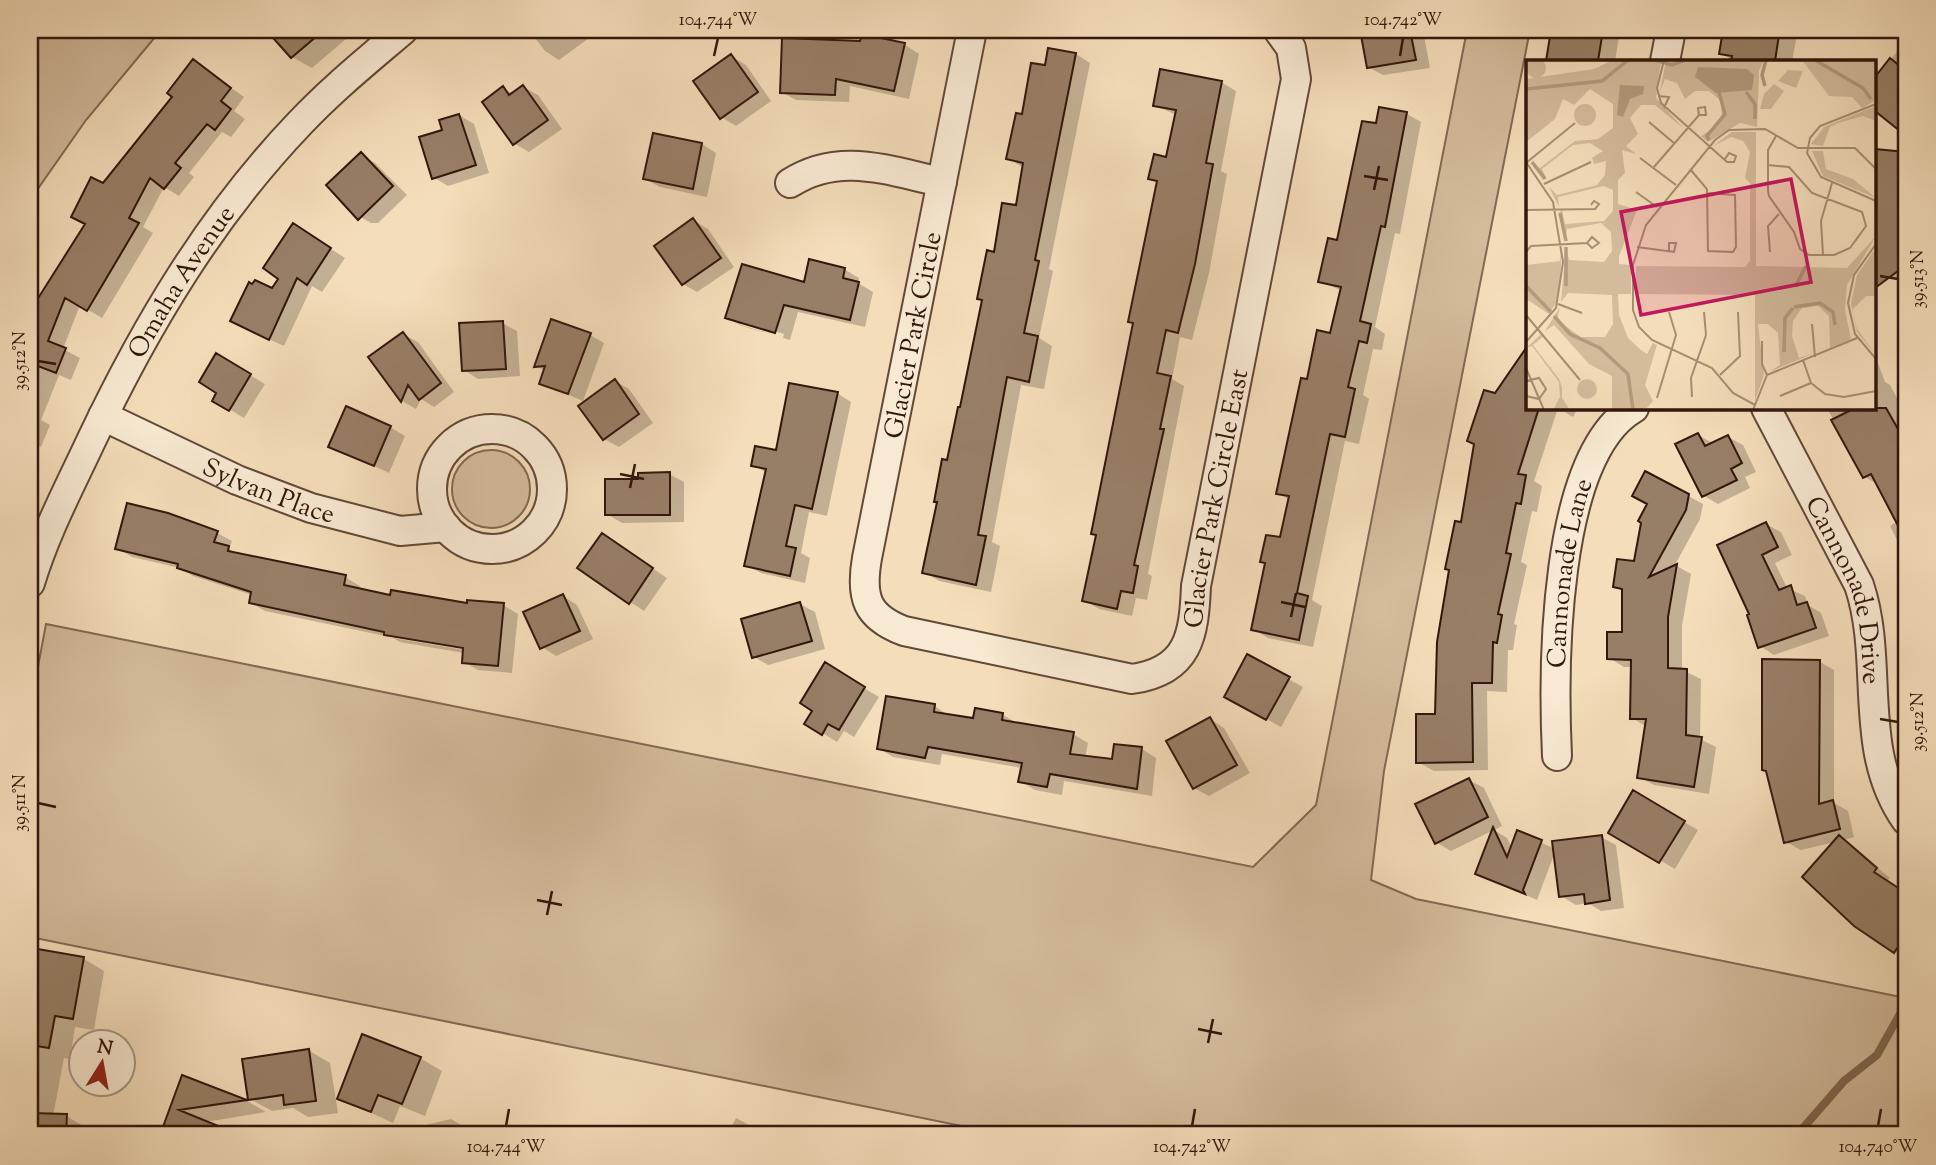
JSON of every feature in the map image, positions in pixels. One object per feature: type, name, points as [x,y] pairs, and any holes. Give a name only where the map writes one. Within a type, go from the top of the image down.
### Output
[{"type":"street","name":"Omaha Avenue","points":[[30,583],[46,536],[103,416],[163,303],[243,188],[317,105],[403,30]]},
{"type":"street","name":"Glacier Park Circle","points":[[895,628],[881,622],[872,610],[864,573],[972,30]]},
{"type":"street","points":[[1665,60],[1671,30]]},
{"type":"street","name":"Glacier Park Circle East","points":[[895,628],[1132,679],[1167,668],[1187,646],[1195,619],[1196,586],[1296,79],[1285,39]]},
{"type":"street","points":[[790,183],[818,168],[845,163],[942,182]]},
{"type":"street","name":"Cannonade Lane","points":[[1557,755],[1554,704],[1557,612],[1569,539],[1588,465],[1609,428],[1632,410]]},
{"type":"street","name":"Cannonade Drive","points":[[1767,410],[1863,598],[1870,634],[1873,715],[1880,767],[1891,795],[1906,820]]},
{"type":"street","name":"Sylvan Place","points":[[103,416],[237,480],[312,508],[400,531],[446,527]]},
{"type":"street","points":[[500,429],[521,436],[540,452],[547,463],[552,489],[547,514],[530,535],[519,543],[493,549],[467,543],[446,527],[435,507],[434,475],[443,455],[458,440],[478,431],[500,429]]},
{"type":"shaded area","points":[[30,30],[161,30],[86,120],[30,200]]},
{"type":"shaded area","points":[[1467,30],[1530,30],[1384,771],[1371,880],[1416,899],[1906,998],[1906,1135],[1006,1135],[30,937],[30,709],[46,624],[1253,867],[1316,805]]},
{"type":"shaded area","points":[[491,450],[506,453],[523,467],[530,489],[527,504],[513,521],[491,528],[476,525],[459,511],[452,489],[455,474],[469,457]]},
{"type":"building","points":[[266,30],[324,30],[291,58]]},
{"type":"building","points":[[1360,30],[1410,30],[1416,60],[1367,68]]},
{"type":"building","points":[[1551,30],[1603,30],[1598,60],[1546,60]]},
{"type":"building","points":[[1723,30],[1748,30],[1779,35],[1775,60],[1731,60],[1732,56],[1719,54]]},
{"type":"building","points":[[862,34],[905,43],[894,91],[836,79],[835,95],[780,93],[782,38],[860,41]]},
{"type":"building","points":[[1048,48],[1076,53],[1035,260],[1039,261],[1024,333],[1038,336],[1029,382],[1007,377],[978,535],[986,536],[976,585],[922,573],[937,502],[934,502],[942,459],[947,460],[982,300],[977,299],[987,250],[994,252],[1002,203],[1016,205],[1023,163],[1006,159],[1016,113],[1022,114],[1031,63],[1045,65]]},
{"type":"building","points":[[731,54],[758,92],[720,119],[693,81]]},
{"type":"building","points":[[1890,58],[1906,71],[1906,136],[1876,112],[1876,76]]},
{"type":"building","points":[[193,59],[231,88],[221,101],[231,109],[215,130],[207,124],[175,163],[181,168],[164,189],[150,178],[129,218],[139,223],[87,311],[65,298],[48,341],[66,348],[56,373],[38,366],[30,384],[30,311],[85,224],[71,217],[91,177],[103,183],[172,97],[167,93]]},
{"type":"building","points":[[1160,69],[1222,81],[1206,163],[1213,164],[1195,264],[1178,333],[1166,330],[1157,373],[1171,376],[1160,429],[1164,429],[1134,565],[1138,566],[1133,593],[1121,591],[1117,609],[1082,601],[1096,535],[1091,534],[1133,323],[1128,322],[1157,181],[1148,179],[1154,154],[1166,157],[1176,110],[1153,106]]},
{"type":"building","points":[[523,85],[548,120],[513,145],[482,102],[503,86],[509,95]]},
{"type":"building","points":[[1379,107],[1407,112],[1385,227],[1381,226],[1360,321],[1371,324],[1367,343],[1359,341],[1348,387],[1355,389],[1345,437],[1330,434],[1297,593],[1308,596],[1299,640],[1251,630],[1265,563],[1260,562],[1266,535],[1280,537],[1289,496],[1276,494],[1301,378],[1307,379],[1317,330],[1330,333],[1341,287],[1318,282],[1328,238],[1337,240],[1362,121],[1376,123]]},
{"type":"building","points":[[459,114],[476,165],[432,179],[419,137],[442,130],[439,120]]},
{"type":"building","points":[[653,133],[702,143],[693,189],[643,179]]},
{"type":"building","points":[[1876,149],[1906,152],[1899,234],[1906,229],[1906,265],[1876,287]]},
{"type":"building","points":[[361,152],[393,186],[358,220],[326,185]]},
{"type":"building","points":[[693,218],[721,258],[682,285],[654,246]]},
{"type":"building","points":[[293,223],[331,248],[307,285],[297,278],[269,340],[230,321],[249,282],[252,284],[255,280],[272,288],[278,279],[263,268]]},
{"type":"building","points":[[809,259],[845,268],[843,278],[859,282],[850,320],[784,305],[775,333],[725,318],[742,264],[804,282]]},
{"type":"building","points":[[551,319],[591,333],[568,394],[539,384],[545,366],[534,367]]},
{"type":"building","points":[[503,321],[506,369],[462,371],[459,323]]},
{"type":"building","points":[[403,332],[441,383],[419,400],[408,385],[401,402],[368,357]]},
{"type":"building","points":[[1526,348],[1526,410],[1538,410],[1518,474],[1526,475],[1521,504],[1516,503],[1506,553],[1511,554],[1498,614],[1502,615],[1497,643],[1493,642],[1492,683],[1472,683],[1473,762],[1416,763],[1416,714],[1435,714],[1437,642],[1449,570],[1445,569],[1455,521],[1461,522],[1474,444],[1467,441],[1484,390],[1495,393]]},
{"type":"building","points":[[216,353],[251,374],[229,411],[212,401],[216,393],[199,382]]},
{"type":"building","points":[[615,379],[639,414],[603,440],[578,406]]},
{"type":"building","points":[[789,383],[838,392],[812,509],[795,505],[786,546],[796,548],[790,576],[744,566],[766,469],[751,466],[755,446],[776,450]]},
{"type":"building","points":[[346,406],[391,426],[374,466],[328,447]]},
{"type":"building","points":[[1886,408],[1906,443],[1906,541],[1871,474],[1863,478],[1831,420],[1851,410]]},
{"type":"building","points":[[1698,433],[1705,446],[1728,435],[1742,463],[1731,469],[1737,480],[1702,497],[1675,444]]},
{"type":"building","points":[[1645,471],[1689,494],[1686,510],[1649,577],[1677,564],[1668,617],[1668,668],[1687,669],[1686,735],[1702,737],[1694,787],[1637,778],[1646,719],[1630,719],[1631,660],[1607,659],[1607,632],[1622,632],[1622,589],[1613,587],[1617,559],[1634,561],[1641,523],[1638,521],[1647,504],[1632,496]]},
{"type":"building","points":[[670,472],[670,515],[605,515],[605,479],[638,479],[638,473]]},
{"type":"building","points":[[127,503],[168,513],[218,531],[214,542],[229,546],[228,551],[346,575],[344,585],[390,595],[391,590],[467,603],[467,600],[504,603],[498,666],[462,663],[463,648],[384,635],[384,632],[249,603],[251,592],[177,568],[178,564],[115,549]]},
{"type":"building","points":[[1766,522],[1778,547],[1762,555],[1779,590],[1791,585],[1797,605],[1807,602],[1816,628],[1758,648],[1747,615],[1749,614],[1717,545]]},
{"type":"building","points":[[602,533],[653,568],[629,604],[577,568]]},
{"type":"building","points":[[563,594],[580,631],[540,649],[523,612]]},
{"type":"building","points":[[800,602],[812,641],[752,658],[741,619]]},
{"type":"building","points":[[1247,654],[1290,677],[1266,720],[1224,697]]},
{"type":"building","points":[[1762,659],[1820,660],[1819,804],[1833,800],[1840,829],[1784,843],[1766,771],[1762,770]]},
{"type":"building","points":[[825,662],[865,687],[839,730],[828,724],[822,735],[804,724],[812,711],[800,703]]},
{"type":"building","points":[[886,696],[935,704],[934,712],[973,718],[975,708],[1003,713],[1002,720],[1074,732],[1070,754],[1112,759],[1114,744],[1142,747],[1137,789],[1050,774],[1047,787],[1018,782],[1022,763],[928,747],[925,758],[877,749]]},
{"type":"building","points":[[1210,717],[1237,765],[1193,789],[1166,741]]},
{"type":"building","points":[[1469,778],[1488,817],[1435,844],[1415,804]]},
{"type":"building","points":[[1633,790],[1685,821],[1659,863],[1608,833]]},
{"type":"building","points":[[1493,827],[1507,857],[1517,830],[1542,840],[1523,890],[1525,894],[1475,874]]},
{"type":"building","points":[[1602,835],[1610,900],[1585,904],[1584,894],[1559,897],[1552,841]]},
{"type":"building","points":[[1839,835],[1877,868],[1874,872],[1906,893],[1906,934],[1894,953],[1854,926],[1802,877]]},
{"type":"building","points":[[32,948],[84,957],[73,1019],[55,1016],[49,1048],[30,1045]]},
{"type":"building","points":[[362,1034],[421,1057],[402,1104],[378,1095],[371,1112],[337,1099]]},
{"type":"building","points":[[309,1049],[316,1101],[284,1105],[283,1095],[248,1100],[242,1059]]},
{"type":"building","points":[[182,1075],[247,1100],[179,1110],[240,1135],[160,1135]]},
{"type":"building","points":[[30,1113],[67,1114],[66,1135],[30,1135]]},
{"type":"waterway","points":[[1797,1135],[1844,1081],[1877,1055],[1906,1003]]}]
